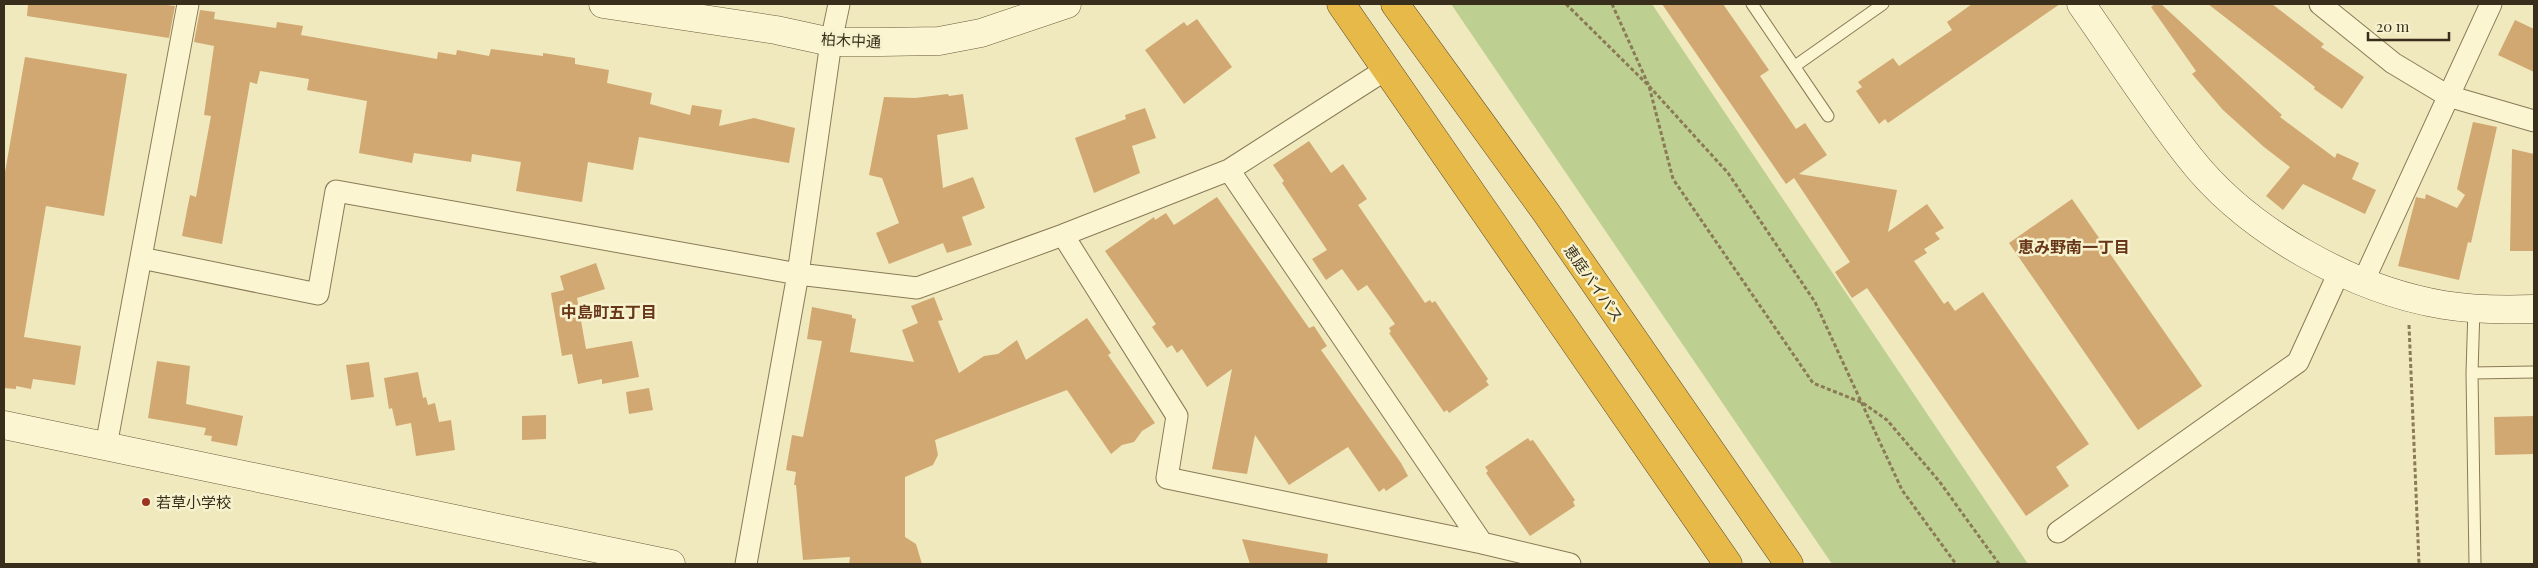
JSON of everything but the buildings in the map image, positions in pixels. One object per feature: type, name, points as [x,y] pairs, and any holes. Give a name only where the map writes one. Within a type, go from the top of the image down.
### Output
[{"type":"highway","points":[[1341,4],[1728,564]]},
{"type":"highway","name":"恵庭バイパス","points":[[1395,4],[1545,211],[1789,564]]},
{"type":"street","points":[[106,446],[188,4]]},
{"type":"street","name":"柏木中通","points":[[603,4],[776,30],[831,42],[938,41],[981,33],[1067,4]]},
{"type":"street","points":[[746,564],[798,274],[831,42],[839,4]]},
{"type":"street","points":[[2081,4],[2191,159],[2232,203],[2287,242],[2351,276],[2416,299],[2474,308],[2534,309]]},
{"type":"street","points":[[2320,4],[2393,62],[2448,96],[2534,121]]},
{"type":"street","points":[[2058,532],[2298,362],[2351,276],[2448,96],[2491,4]]},
{"type":"street","points":[[141,258],[318,294],[336,191],[798,274],[917,288],[1063,235],[1229,170],[1385,70]]},
{"type":"street","points":[[1229,170],[1482,543]]},
{"type":"street","points":[[1063,235],[1177,416],[1167,478],[1482,543],[1570,564]]},
{"type":"street","points":[[4,425],[616,559],[671,564]]},
{"type":"lane","points":[[1752,4],[1828,116]]},
{"type":"lane","points":[[1794,66],[1883,4]]},
{"type":"lane","points":[[2474,308],[2472,374],[2475,564]]},
{"type":"lane","points":[[2472,374],[2534,372]]},
{"type":"path","points":[[1566,4],[1649,86],[1728,173],[1815,302],[1902,490],[1956,564]]},
{"type":"path","points":[[1612,4],[1649,86],[1673,179],[1813,383],[1863,403],[1887,420],[1939,480],[1999,564]]},
{"type":"path","points":[[2408,318],[2419,564]]},
{"type":"green space","points":[[1451,4],[1652,4],[2028,564],[1832,564]]},
{"type":"place","name":"若草小学校","points":[[146,502]]},
{"type":"district","name":"恵み野南一丁目","points":[[2074,246]]},
{"type":"district","name":"中島町五丁目","points":[[609,311]]}]
